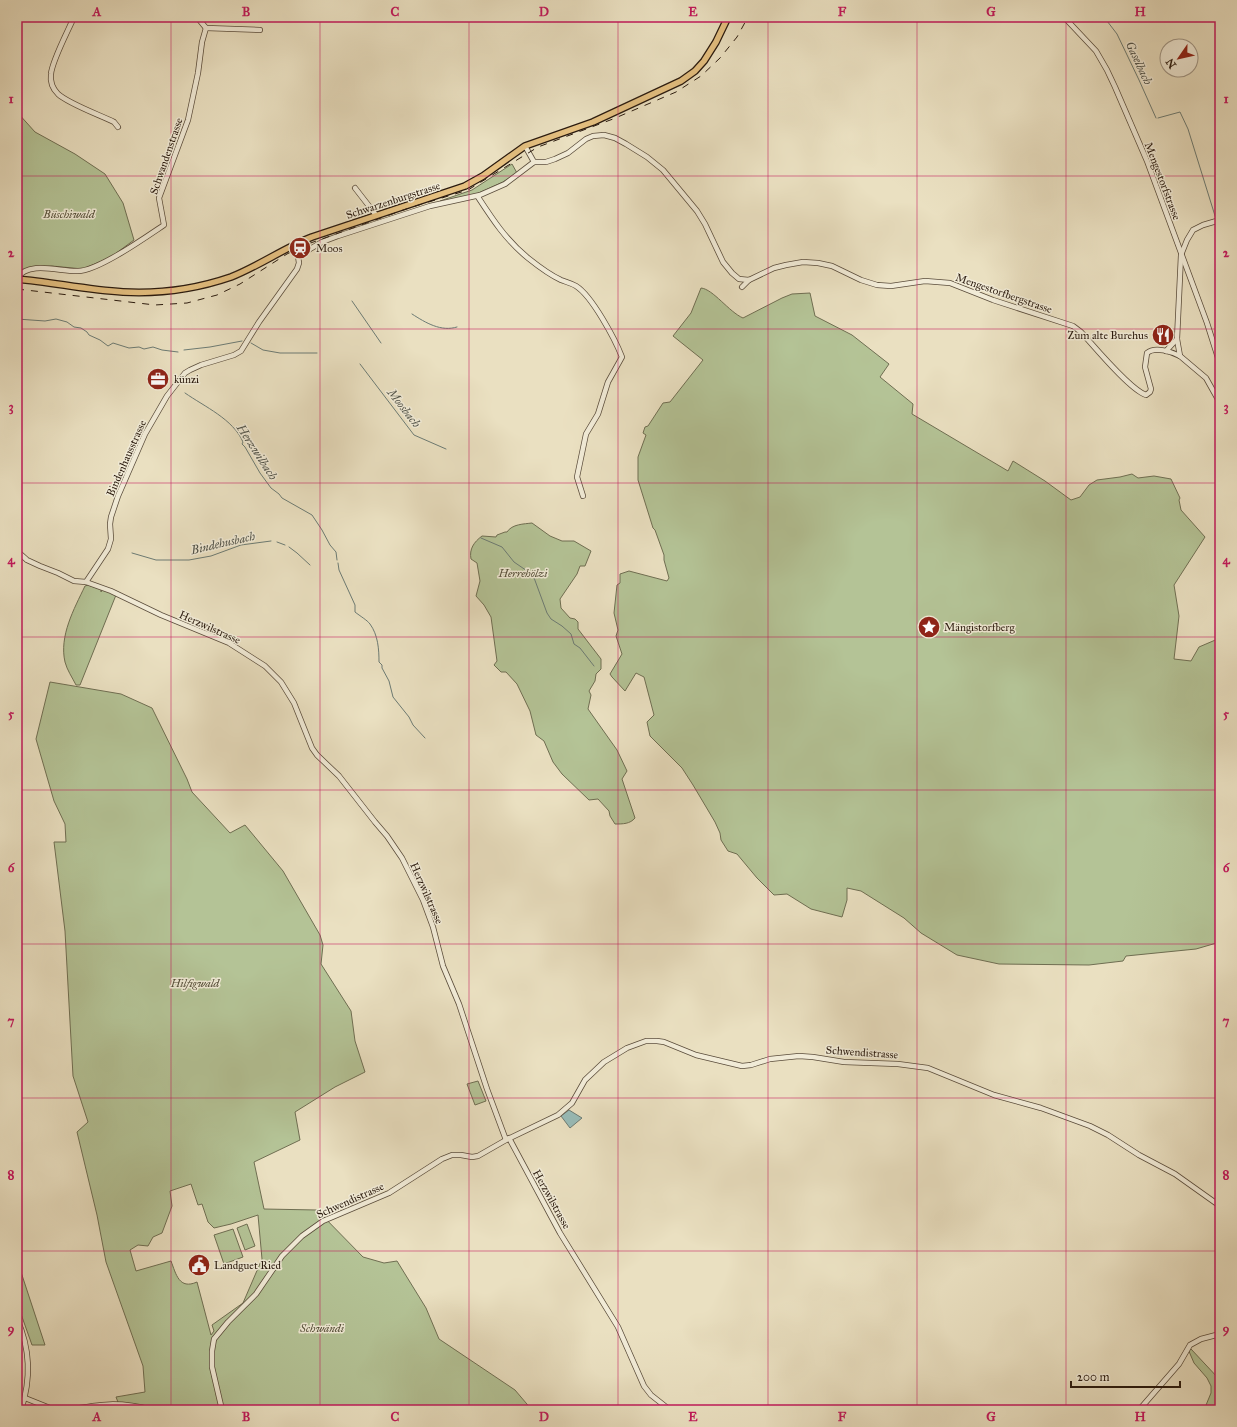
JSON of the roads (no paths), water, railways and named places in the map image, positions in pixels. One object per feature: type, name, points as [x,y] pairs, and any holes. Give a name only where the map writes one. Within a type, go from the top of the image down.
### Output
[{"type":"main road","name":"Schwarzenburgstrasse","points":[[17,279],[124,292],[144,292],[178,290],[210,283],[231,276],[259,264],[307,239],[468,185],[525,146],[593,122],[681,81],[695,71],[704,61],[716,42],[727,17]]},
{"type":"street","points":[[74,17],[52,68],[52,85],[57,93],[65,99],[114,122],[118,127]]},
{"type":"street","points":[[197,17],[206,28],[260,30]]},
{"type":"street","name":"Mengestorfstrasse","points":[[1064,17],[1089,43],[1107,70],[1144,154],[1207,323],[1220,364]]},
{"type":"street","name":"Schwandenstrasse","points":[[17,279],[20,274],[26,270],[45,268],[77,272],[85,270],[105,262],[164,225],[159,198],[188,120],[197,79],[202,42],[206,28]]},
{"type":"street","name":"Mengestorfbergstrasse","points":[[534,162],[546,162],[562,156],[586,139],[593,136],[609,136],[626,144],[652,160],[674,183],[701,218],[723,262],[739,279],[742,287],[749,280],[780,266],[810,262],[826,264],[861,280],[877,285],[891,286],[933,281],[956,284],[993,300],[1073,326],[1136,390],[1146,395],[1151,389],[1145,367],[1146,355],[1148,352],[1152,350],[1166,351],[1180,356],[1206,378],[1220,403]]},
{"type":"street","points":[[525,146],[534,162],[505,184],[478,196],[501,232],[528,258],[552,275],[576,286],[582,292],[598,312],[617,345],[622,357],[608,382],[598,414],[586,434],[577,477],[583,496]]},
{"type":"street","points":[[355,188],[376,215]]},
{"type":"street","name":"Bindenhausstrasse","points":[[86,582],[108,549],[111,539],[111,517],[118,496],[145,434],[167,396],[185,373],[200,365],[234,355],[241,351],[259,322],[297,269],[298,256],[322,242],[338,236],[430,206],[478,196]]},
{"type":"street","points":[[1180,356],[1177,339],[1181,255],[1193,230],[1203,225],[1220,220]]},
{"type":"street","points":[[1166,351],[1177,339]]},
{"type":"street","name":"Herzwilstrasse","points":[[17,551],[30,562],[74,580],[86,582],[111,591],[161,615],[229,643],[265,666],[281,682],[294,703],[314,751],[339,776],[365,811],[387,836],[402,858],[433,927],[443,966],[459,1004],[487,1089],[508,1139],[557,1227],[618,1327],[644,1386],[651,1395],[670,1410]]},
{"type":"street","name":"Schwendistrasse","points":[[222,1410],[212,1367],[214,1339],[228,1322],[256,1294],[282,1256],[297,1240],[319,1223],[390,1193],[442,1159],[452,1155],[472,1157],[478,1156],[564,1111],[572,1103],[585,1080],[596,1068],[627,1048],[646,1041],[664,1042],[696,1055],[742,1066],[770,1059],[799,1056],[850,1062],[913,1065],[937,1070],[994,1095],[1036,1107],[1108,1134],[1139,1155],[1175,1174],[1220,1206]]},
{"type":"street","points":[[17,1319],[23,1335],[28,1378],[22,1410]]},
{"type":"street","points":[[1139,1410],[1179,1364],[1190,1345],[1201,1339],[1220,1334]]},
{"type":"street","points":[[25,1398],[55,1410]]},
{"type":"street","points":[[67,1410],[111,1404],[133,1405],[153,1410]]},
{"type":"water","points":[[569,1110],[582,1118],[570,1128],[561,1116]]},
{"type":"waterway","name":"Gaselbach","points":[[1104,17],[1117,34],[1156,118]]},
{"type":"waterway","name":"Gaselbach","points":[[1158,118],[1180,112],[1188,129],[1216,219]]},
{"type":"waterway","points":[[352,301],[381,343]]},
{"type":"waterway","points":[[412,314],[434,326],[445,328],[457,327]]},
{"type":"waterway","name":"Moosbach","points":[[17,319],[45,321],[56,319],[67,322],[74,327],[81,328],[89,335],[108,346],[113,343],[129,348],[139,347],[144,349],[153,347],[178,352]]},
{"type":"waterway","name":"Moosbach","points":[[184,350],[242,341]]},
{"type":"waterway","name":"Moosbach","points":[[251,343],[263,350],[280,353],[317,353]]},
{"type":"waterway","name":"Moosbach","points":[[360,364],[414,435],[446,449]]},
{"type":"waterway","name":"Herzwilbach","points":[[185,393],[218,414],[233,427],[260,473],[271,488],[282,498],[312,515],[330,545],[336,552],[337,560]]},
{"type":"waterway","name":"Moosbach","points":[[481,538],[502,547],[514,562],[533,575],[547,613],[551,619],[571,634],[574,644],[580,648],[594,666]]},
{"type":"waterway","name":"Bindehusbach","points":[[132,553],[156,560],[189,560],[211,556],[241,545],[271,541]]},
{"type":"waterway","name":"Bindehusbach","points":[[277,542],[285,545]]},
{"type":"waterway","name":"Bindehusbach","points":[[289,547],[310,565]]},
{"type":"waterway","name":"Herzwilbach","points":[[338,563],[339,570],[355,605],[355,612],[369,622],[373,628],[378,647],[379,662],[382,665],[382,668],[389,681],[393,697],[409,717],[413,725],[425,738]]},
{"type":"railway","points":[[17,289],[155,305],[187,303],[217,295],[240,284],[287,254],[305,245],[409,208],[468,190],[538,147],[613,119],[676,92],[701,76],[720,58],[737,37],[748,17]]},
{"type":"place","name":"Moos","points":[[300,248]]},
{"type":"place","name":"Zum alte Burehus","points":[[1163,335]]},
{"type":"place","name":"künzi","points":[[158,379]]},
{"type":"place","name":"Mängistorfberg","points":[[929,627]]},
{"type":"place","name":"Landguet Ried","points":[[199,1265]]},
{"type":"park label","name":"Büschiwald","points":[[69,214]]},
{"type":"park label","name":"Herrehölzi","points":[[523,573]]},
{"type":"park label","name":"Hilfigwald","points":[[195,983]]},
{"type":"park label","name":"Schwändi","points":[[322,1328]]}]
